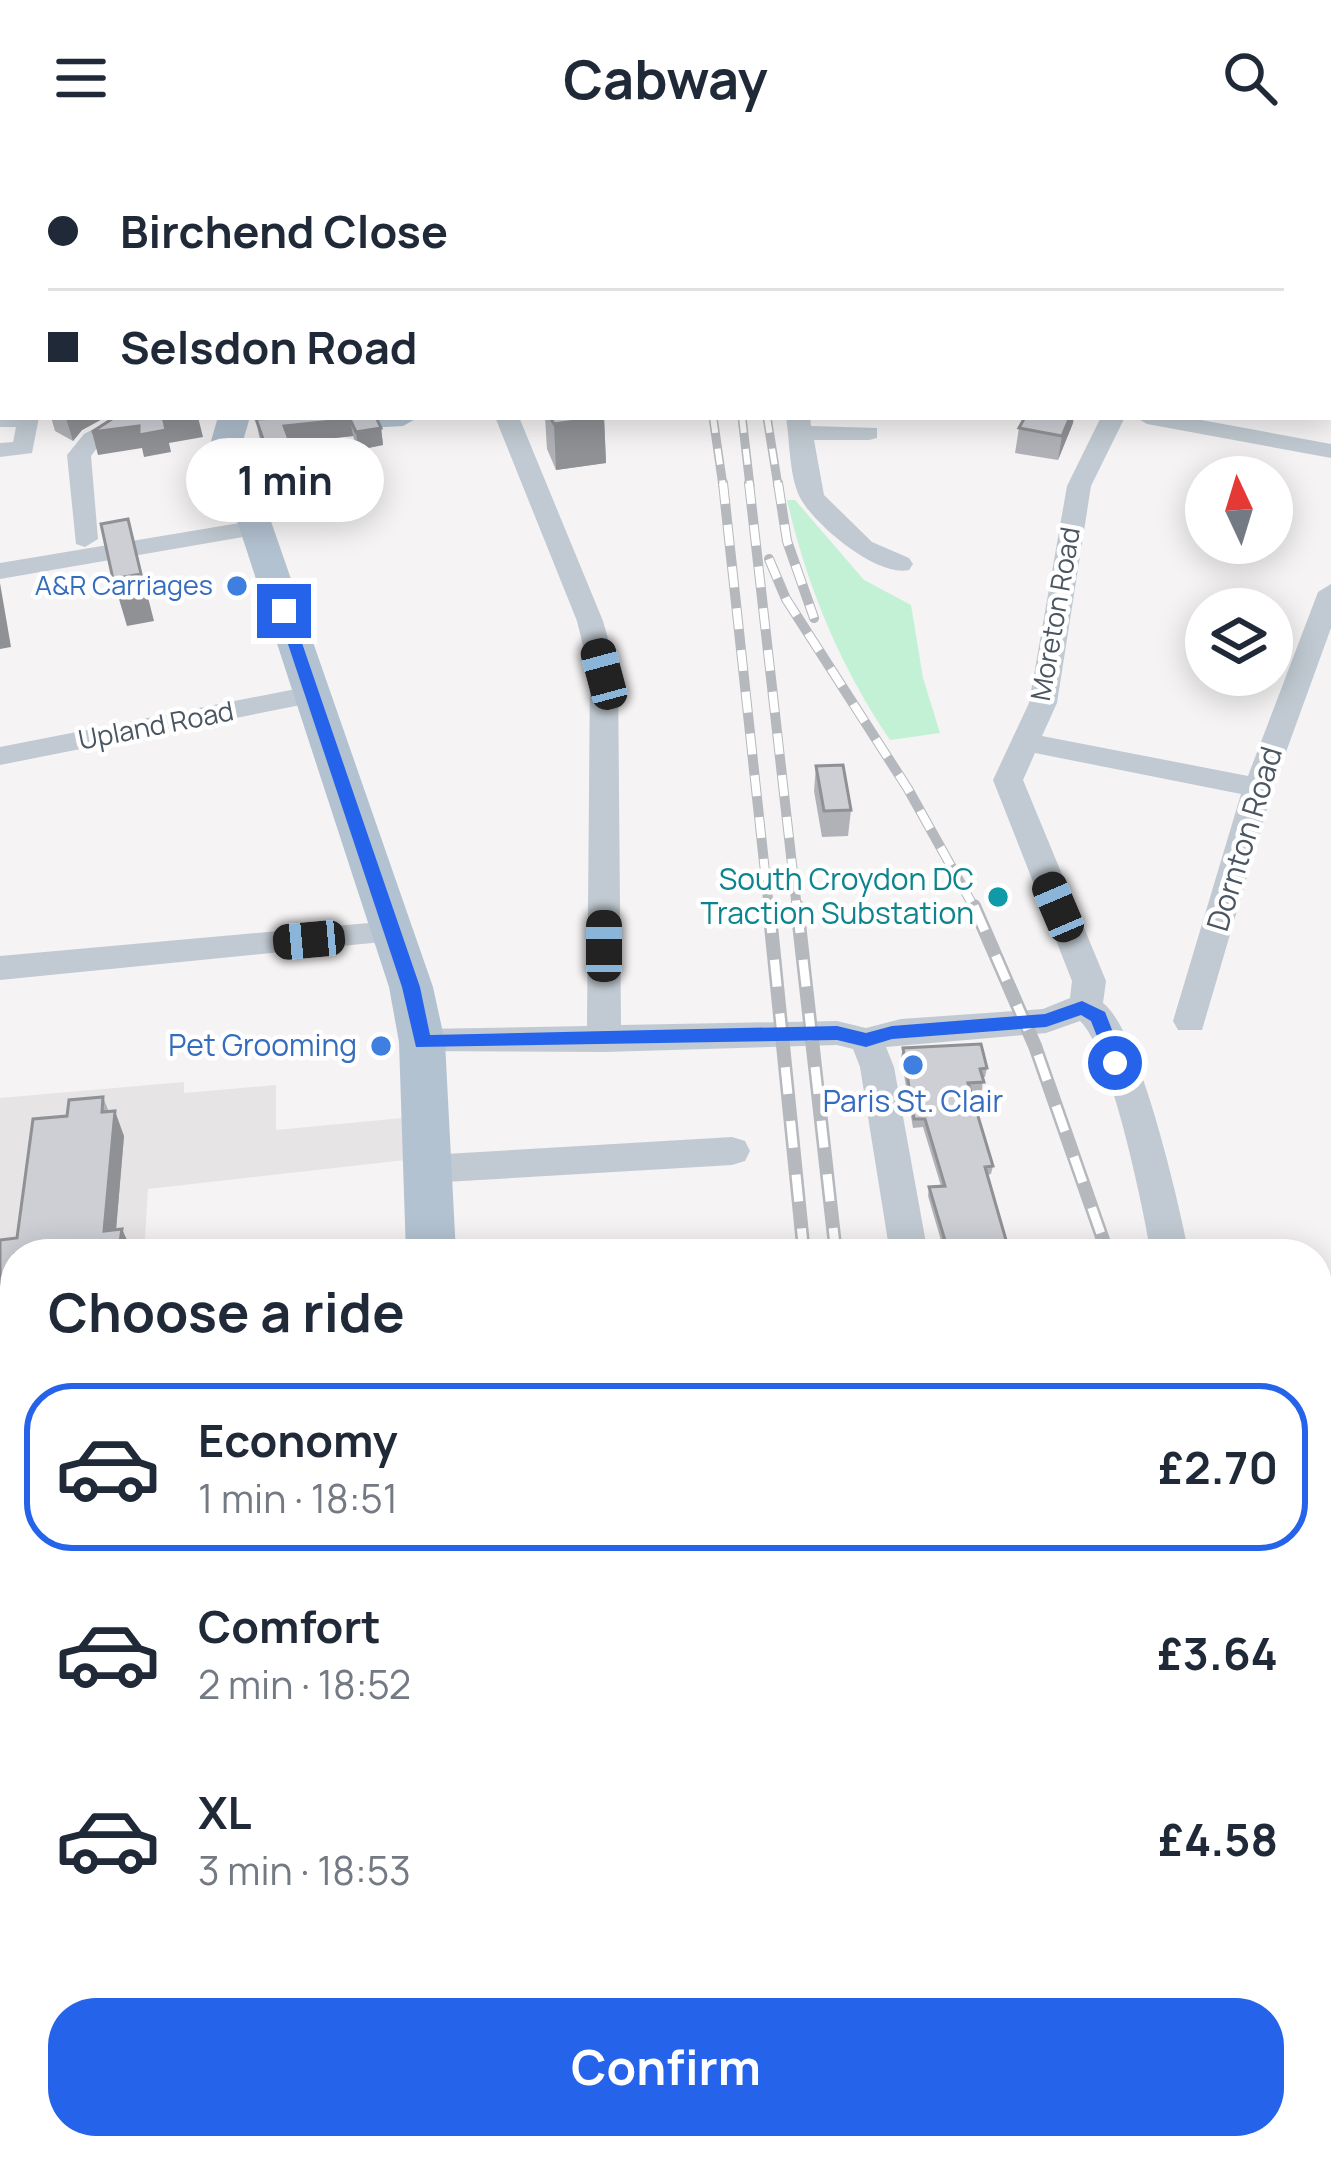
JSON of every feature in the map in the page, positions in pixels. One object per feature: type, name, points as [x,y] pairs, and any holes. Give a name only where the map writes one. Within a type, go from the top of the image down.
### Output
[{"type":"main road","points":[[224,420],[227,441],[411,987],[422,1042],[430,1239]]},
{"type":"street","points":[[0,450],[24,448],[29,420]]},
{"type":"street","points":[[85,539],[79,455],[92,439],[128,420]]},
{"type":"street","points":[[507,420],[590,621],[604,674],[604,1040]]},
{"type":"street","name":"Moreton Road","points":[[1082,1007],[1090,996],[1087,975],[1010,795],[1008,775],[1043,703],[1078,486],[1111,420]]},
{"type":"street","points":[[1168,420],[1331,451]]},
{"type":"street","points":[[869,433],[800,425],[812,497],[863,547],[901,564]]},
{"type":"street","points":[[842,527],[887,528]]},
{"type":"street","points":[[0,571],[257,528]]},
{"type":"street","name":"Dornton Road","points":[[1190,1021],[1258,788],[1331,592]]},
{"type":"street","name":"Upland Road","points":[[0,756],[311,695]]},
{"type":"street","points":[[1021,747],[1258,788]]},
{"type":"street","points":[[0,968],[391,932]]},
{"type":"street","points":[[422,1042],[837,1033],[866,1040],[892,1032],[1046,1021],[1082,1007],[1099,1017],[1169,1239]]},
{"type":"street","points":[[866,1040],[877,1067],[906,1239]]},
{"type":"street","points":[[428,1169],[732,1151]]},
{"type":"shaded area","points":[[184,1082],[184,1093],[276,1085],[276,1130],[403,1118],[405,1160],[148,1189],[145,1239],[0,1239],[0,1098]]},
{"type":"green space","points":[[787,500],[795,500],[864,580],[911,605],[923,678],[940,733],[890,740],[827,625]]},
{"type":"building","points":[[110,420],[169,420],[164,421],[166,430],[139,435],[139,426],[92,432]]},
{"type":"building","points":[[256,420],[341,420],[284,426],[296,458],[271,462]]},
{"type":"building","points":[[350,420],[377,420],[381,428],[356,432]]},
{"type":"building","points":[[1023,420],[1069,420],[1062,436],[1019,428]]},
{"type":"building","points":[[128,519],[141,574],[113,579],[101,524]]},
{"type":"building","points":[[843,765],[851,810],[824,811],[816,766]]},
{"type":"building","points":[[981,1044],[987,1068],[980,1069],[984,1082],[968,1083],[993,1166],[985,1167],[1006,1239],[945,1239],[929,1187],[945,1186],[925,1119],[914,1119],[903,1048]]},
{"type":"building","points":[[103,1097],[102,1112],[115,1111],[104,1231],[122,1229],[120,1239],[8,1239],[17,1238],[33,1119],[67,1116],[69,1100]]},
{"type":"railway","points":[[713,420],[723,486]]},
{"type":"railway","points":[[742,420],[750,486]]},
{"type":"railway","points":[[767,420],[778,486]]},
{"type":"railway","points":[[723,483],[769,909]]},
{"type":"railway","points":[[749,483],[797,909]]},
{"type":"railway","points":[[778,483],[787,541],[814,618]]},
{"type":"railway","points":[[769,559],[786,599],[908,789],[975,909]]},
{"type":"railway","points":[[769,906],[802,1239]]},
{"type":"railway","points":[[797,906],[834,1239]]},
{"type":"railway","points":[[974,906],[1035,1046],[1103,1239]]},
{"type":"place","name":"A&R Carriages","points":[[237,586]]},
{"type":"place","name":"South Croydon DC Traction Substation","points":[[998,897]]},
{"type":"place","name":"Pet Grooming","points":[[381,1046]]},
{"type":"place","name":"Paris St. Clair","points":[[913,1065]]},
{"type":"route","points":[[284,611],[411,987],[422,1042],[837,1033],[866,1040],[892,1032],[1046,1021],[1069,1016],[1082,1007],[1099,1017],[1115,1063]]}]
